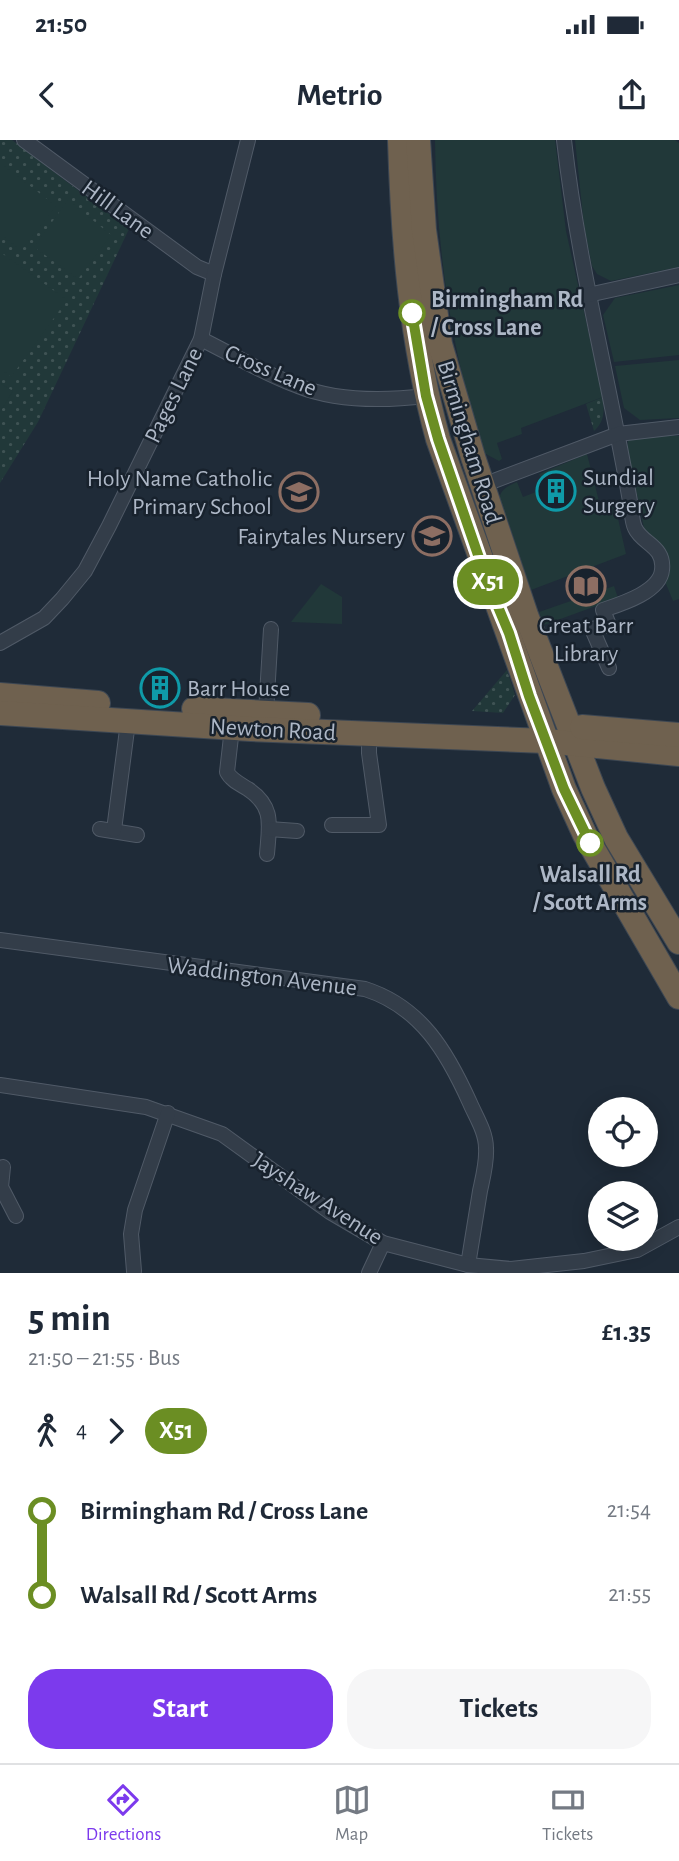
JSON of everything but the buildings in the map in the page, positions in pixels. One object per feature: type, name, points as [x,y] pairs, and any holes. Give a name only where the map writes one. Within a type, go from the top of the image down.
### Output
[{"type":"highway","name":"Birmingham Road","points":[[400,140],[405,253],[426,396],[457,493],[558,734]]},
{"type":"highway","name":"Birmingham Road","points":[[418,140],[424,230],[440,344],[526,615],[558,734]]},
{"type":"highway","points":[[426,396],[438,390],[439,382],[427,311],[433,299]]},
{"type":"highway","points":[[457,493],[483,485]]},
{"type":"highway","name":"Newton Road","points":[[0,695],[558,734]]},
{"type":"highway","name":"Newton Road","points":[[0,713],[369,734],[558,734]]},
{"type":"highway","points":[[558,734],[679,735]]},
{"type":"highway","points":[[558,734],[679,754]]},
{"type":"highway","points":[[558,734],[589,779],[616,838],[679,942]]},
{"type":"highway","points":[[558,734],[580,824],[679,997]]},
{"type":"highway","points":[[589,779],[593,769],[604,758],[622,751],[640,749]]},
{"type":"highway","points":[[638,924],[638,912],[642,905],[656,903]]},
{"type":"street","name":"Hill Lane","points":[[24,140],[197,267],[214,274]]},
{"type":"street","name":"Pages Lane","points":[[0,643],[44,618],[85,571],[201,339],[214,274],[248,140]]},
{"type":"street","points":[[564,140],[588,295],[635,529],[653,545],[662,560],[662,573],[657,582],[634,591],[603,610],[609,625],[592,629],[609,668]]},
{"type":"street","points":[[588,295],[679,275]]},
{"type":"street","name":"Cross Lane","points":[[201,339],[298,387],[342,397],[394,399],[426,396]]},
{"type":"street","points":[[483,485],[618,434],[679,427]]},
{"type":"street","points":[[266,712],[271,629]]},
{"type":"street","points":[[128,722],[107,830],[137,835]]},
{"type":"street","points":[[232,728],[227,772],[265,804],[269,817],[267,854]]},
{"type":"street","points":[[332,825],[379,825],[369,734]]},
{"type":"street","points":[[269,830],[297,831]]},
{"type":"street","name":"Waddington Avenue","points":[[0,940],[365,989],[379,993],[397,1005],[423,1024],[442,1046],[483,1131],[486,1148],[484,1168],[468,1265]]},
{"type":"street","name":"Jayshaw Avenue","points":[[0,1085],[146,1107],[222,1134],[330,1212],[383,1243],[468,1265],[543,1270],[637,1250],[679,1227]]},
{"type":"street","points":[[134,1271],[131,1234],[135,1210],[167,1113]]},
{"type":"street","points":[[6,1167],[1,1187],[16,1216]]},
{"type":"street","points":[[369,1273],[383,1243]]},
{"type":"green space","points":[[0,140],[12,140],[129,229],[38,422],[0,483]]},
{"type":"green space","points":[[435,140],[555,140],[566,231],[603,397],[521,428],[522,434],[497,443],[502,459],[499,461],[484,453],[454,338],[438,220]]},
{"type":"green space","points":[[575,140],[675,140],[679,143],[679,267],[611,281],[597,274],[592,266],[584,226]]},
{"type":"green space","points":[[0,163],[56,206],[21,250],[0,234]]},
{"type":"green space","points":[[68,200],[111,235],[78,279],[34,247]]},
{"type":"green space","points":[[0,252],[67,300],[11,377],[0,368]]},
{"type":"green space","points":[[679,285],[679,355],[614,362],[603,315],[615,298]]},
{"type":"green space","points":[[679,360],[679,418],[640,420],[624,408],[615,366]]},
{"type":"green space","points":[[0,383],[13,391],[0,412]]},
{"type":"green space","points":[[603,397],[603,416],[594,431],[586,404]]},
{"type":"green space","points":[[679,436],[679,599],[673,601],[664,579],[662,549],[644,528],[632,471],[626,459],[628,440]]},
{"type":"green space","points":[[587,454],[601,509],[615,505],[626,554],[531,590],[506,515],[503,516],[500,495],[517,482],[523,497],[546,488],[539,474]]},
{"type":"green space","points":[[321,584],[342,597],[342,624],[291,622]]},
{"type":"green space","points":[[614,586],[618,598],[544,625],[539,612]]},
{"type":"green space","points":[[507,670],[515,695],[503,713],[472,711]]},
{"type":"bus line","name":"X51","points":[[412,313],[426,396],[438,439],[486,578],[509,633],[529,696],[564,789],[590,843]]},
{"type":"place","name":"Birmingham Rd / Cross Lane","points":[[412,313]]},
{"type":"place","name":"Sundial Surgery","points":[[556,491]]},
{"type":"place","name":"Holy Name Catholic Primary School","points":[[299,492]]},
{"type":"place","name":"Fairytales Nursery","points":[[432,536]]},
{"type":"place","name":"Great Barr Library","points":[[586,586]]},
{"type":"place","name":"Barr House","points":[[160,688]]},
{"type":"place","name":"Walsall Rd / Scott Arms","points":[[590,843]]}]
